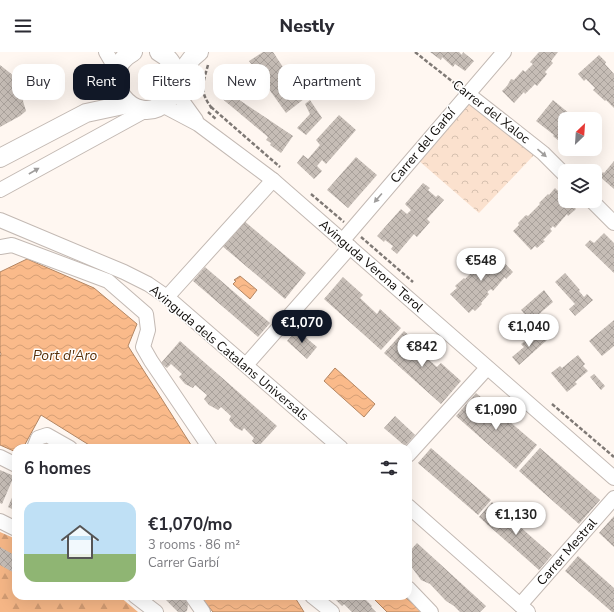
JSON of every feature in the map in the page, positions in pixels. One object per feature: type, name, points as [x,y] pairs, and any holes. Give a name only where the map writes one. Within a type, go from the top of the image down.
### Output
[{"type":"main road","points":[[121,64],[123,59],[133,52]]},
{"type":"main road","points":[[162,52],[172,64]]},
{"type":"main road","points":[[188,64],[192,58],[204,57]]},
{"type":"main road","points":[[86,113],[100,100]]},
{"type":"main road","points":[[125,100],[128,104],[137,108],[155,107],[167,100]]},
{"type":"main road","points":[[0,158],[86,113],[128,104]]},
{"type":"street","points":[[106,52],[112,64]]},
{"type":"street","name":"Carrer del Garbí","points":[[246,365],[504,52]]},
{"type":"street","name":"Carrer del Xaloc","points":[[468,94],[543,153],[558,167]]},
{"type":"street","name":"Avinguda Verona Terol","points":[[182,100],[198,124]]},
{"type":"street","points":[[0,190],[155,107]]},
{"type":"street","name":"Avinguda Verona Terol","points":[[155,107],[198,124],[273,180],[614,478]]},
{"type":"street","points":[[167,297],[273,180]]},
{"type":"street","points":[[599,208],[614,223]]},
{"type":"street","name":"Avinguda dels Catalans Universals","points":[[0,220],[124,272],[148,284],[167,297],[336,444]]},
{"type":"street","points":[[0,247],[12,245],[108,281],[146,314],[148,330],[143,347],[207,444]]},
{"type":"street","points":[[412,451],[488,368]]},
{"type":"street","points":[[36,444],[38,438],[47,435],[63,444]]},
{"type":"street","points":[[0,457],[12,462]]},
{"type":"street","name":"Carrer Mestral","points":[[524,608],[614,498]]},
{"type":"street","points":[[412,510],[524,608]]},
{"type":"street","points":[[0,521],[12,527]]},
{"type":"street","points":[[412,592],[431,612]]},
{"type":"street","points":[[140,600],[156,612]]},
{"type":"street","points":[[195,600],[203,612]]},
{"type":"street","points":[[317,600],[332,612]]},
{"type":"path","name":"Carrer del Xaloc","points":[[415,52],[468,94]]},
{"type":"path","points":[[198,124],[211,108],[204,99],[202,90],[204,57]]},
{"type":"green space","points":[[468,101],[535,154],[479,213],[418,160]]},
{"type":"green space","points":[[0,532],[12,537],[12,600],[124,600],[138,612],[0,612]]},
{"type":"water","name":"Port d'Aro","points":[[27,259],[94,288],[137,324],[128,346],[190,444],[88,444],[41,415],[25,444],[12,444],[12,450],[0,445],[0,272]]},
{"type":"water","points":[[240,276],[257,290],[250,299],[233,284],[236,281],[234,280]]},
{"type":"water","points":[[335,368],[375,404],[364,417],[324,381]]},
{"type":"water","points":[[203,600],[296,600],[304,612],[213,612]]},
{"type":"water","points":[[375,600],[408,600],[422,612],[387,612]]},
{"type":"building","points":[[263,52],[273,52],[281,64],[278,64],[278,100],[303,100],[286,113],[270,91],[270,64],[251,64],[249,61]]},
{"type":"building","points":[[430,52],[459,52],[462,55],[463,52],[474,61],[465,71],[455,64],[453,67],[442,57],[441,60]]},
{"type":"building","points":[[539,52],[558,52],[551,61],[553,63],[545,72],[547,74],[537,86],[535,84],[525,94],[524,92],[514,103],[502,91],[511,79],[514,80],[523,70],[525,72],[533,64],[530,62]]},
{"type":"building","points":[[599,55],[614,74],[614,108],[593,90],[595,88],[586,79],[584,81],[578,74]]},
{"type":"building","points":[[0,65],[12,74],[12,100],[23,100],[26,111],[0,127]]},
{"type":"building","points":[[224,100],[239,100],[293,136],[281,153],[270,145],[271,143],[266,140],[268,137]]},
{"type":"building","points":[[310,100],[322,118],[306,135],[297,128],[310,114],[305,104]]},
{"type":"building","points":[[553,100],[568,112],[558,112],[558,140],[553,136],[554,135],[536,121]]},
{"type":"building","points":[[339,115],[356,130],[326,164],[322,160],[317,166],[322,171],[314,179],[297,163],[303,155],[308,159],[320,145],[316,140]]},
{"type":"building","points":[[356,157],[377,175],[348,208],[327,190]]},
{"type":"building","points":[[614,161],[614,189],[602,179],[602,173],[604,173]]},
{"type":"building","points":[[423,183],[430,188],[428,190],[436,197],[438,195],[444,200],[427,219],[430,222],[417,237],[414,234],[397,254],[391,249],[393,246],[385,240],[384,242],[377,236],[401,209],[407,214],[411,210],[405,204]]},
{"type":"building","points":[[555,188],[558,191],[558,208],[576,209],[568,216],[567,214],[555,228],[553,226],[550,229],[552,231],[543,240],[545,241],[537,248],[535,246],[531,250],[513,231],[526,215],[528,216],[548,194],[549,195]]},
{"type":"building","points":[[243,220],[306,273],[285,299],[221,245]]},
{"type":"building","points":[[604,233],[614,243],[614,273],[585,245],[590,240],[594,243]]},
{"type":"building","points":[[493,251],[513,272],[506,279],[505,277],[493,291],[491,289],[487,292],[489,294],[481,303],[482,304],[475,311],[473,309],[469,313],[450,294],[457,288],[455,286],[464,278],[465,279],[477,267],[476,266]]},
{"type":"building","points":[[205,267],[270,323],[258,337],[193,281]]},
{"type":"building","points":[[565,273],[580,290],[579,291],[584,297],[587,294],[593,300],[575,316],[569,309],[575,304],[555,282]]},
{"type":"building","points":[[343,277],[363,295],[360,298],[377,314],[380,309],[401,328],[381,350],[324,299]]},
{"type":"building","points":[[544,290],[553,302],[531,321],[521,310]]},
{"type":"building","points":[[614,320],[614,346],[602,356],[589,341]]},
{"type":"building","points":[[297,330],[317,347],[307,359],[287,341]]},
{"type":"building","points":[[404,331],[423,348],[420,352],[437,367],[441,363],[461,381],[441,404],[384,353]]},
{"type":"building","points":[[541,333],[547,340],[519,365],[512,357],[524,347],[521,344],[529,338],[531,341]]},
{"type":"building","points":[[180,341],[277,426],[261,444],[255,444],[252,441],[254,438],[244,428],[242,431],[235,427],[229,420],[231,416],[221,407],[218,410],[209,405],[204,399],[207,395],[195,385],[193,388],[185,384],[179,377],[182,374],[171,364],[167,368],[161,363]]},
{"type":"building","points":[[578,355],[585,364],[583,366],[588,371],[575,382],[577,384],[567,392],[551,373],[560,366],[562,368]]},
{"type":"building","points":[[594,374],[605,386],[601,390],[590,377]]},
{"type":"building","points":[[476,393],[537,445],[516,469],[456,416]]},
{"type":"building","points":[[395,416],[415,435],[407,444],[403,444],[384,428]]},
{"type":"building","points":[[431,448],[491,500],[478,515],[418,463]]},
{"type":"building","points":[[540,448],[600,500],[579,524],[519,471]]},
{"type":"building","points":[[0,470],[12,475],[12,481],[2,504],[0,503]]},
{"type":"building","points":[[12,498],[12,509],[8,507]]},
{"type":"building","points":[[492,502],[552,555],[539,570],[479,517]]},
{"type":"building","points":[[614,516],[614,547],[599,533]]},
{"type":"building","points":[[417,543],[486,606],[480,612],[460,612],[446,601],[430,584],[421,580],[412,568],[412,549]]},
{"type":"building","points":[[0,547],[12,554],[12,572],[0,565]]},
{"type":"building","points":[[578,556],[614,588],[614,612],[612,612],[565,571]]},
{"type":"building","points":[[166,600],[186,600],[188,604],[187,611],[178,612]]},
{"type":"building","points":[[336,600],[366,600],[376,612],[352,612],[344,604],[342,606]]}]
